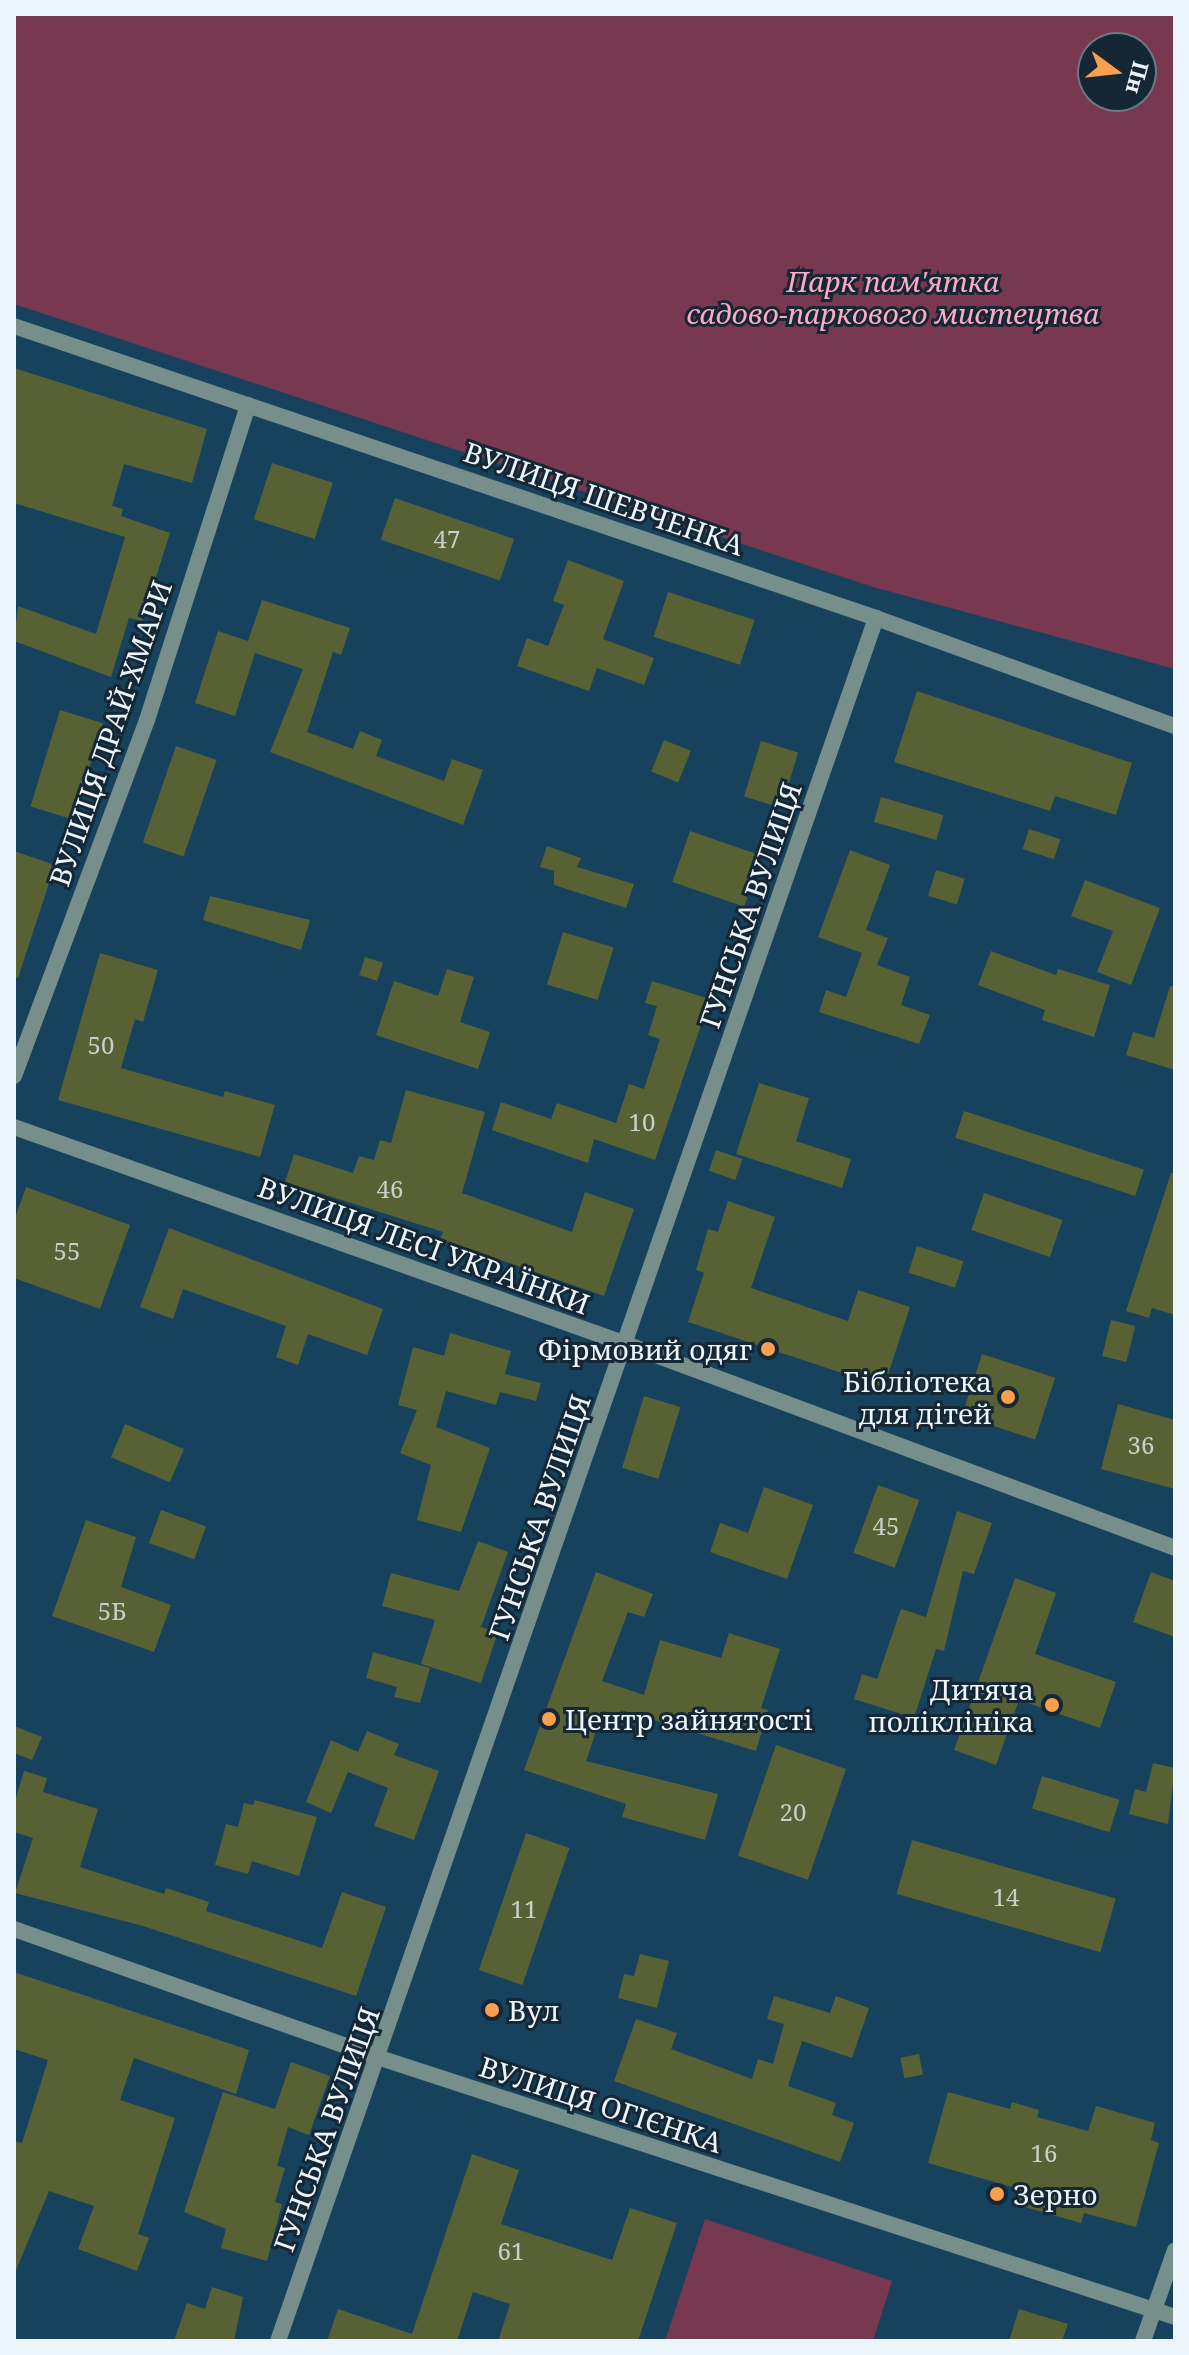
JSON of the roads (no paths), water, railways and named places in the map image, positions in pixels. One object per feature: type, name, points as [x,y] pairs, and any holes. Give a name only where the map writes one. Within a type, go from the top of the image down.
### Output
[{"type":"street","name":"ВУЛИЦЯ ШЕВЧЕНКА","points":[[14,326],[876,618],[1175,726]]},
{"type":"street","name":"ВУЛИЦЯ ДРАЙ-ХМАРИ","points":[[14,1076],[147,720],[248,405]]},
{"type":"street","name":"ГУНСЬКА ВУЛИЦЯ","points":[[278,2341],[380,2058],[876,618]]},
{"type":"street","name":"ВУЛИЦЯ ЛЕСІ УКРАЇНКИ","points":[[14,1127],[626,1344],[1175,1548]]},
{"type":"street","name":"ВУЛИЦЯ ОГІЄНКА","points":[[14,1929],[380,2058],[1175,2317]]},
{"type":"street","points":[[1143,2341],[1175,2250]]},
{"type":"place","name":"Фірмовий одяг","points":[[768,1349]]},
{"type":"place","name":"Бібліотека для дітей","points":[[1008,1397]]},
{"type":"place","name":"Дитяча поліклініка","points":[[1052,1705]]},
{"type":"place","name":"Центр зайнятості","points":[[549,1719]]},
{"type":"place","name":"Вул","points":[[492,2010]]},
{"type":"place","name":"Зерно","points":[[997,2194]]},
{"type":"park label","name":"Парк пам'ятка садово-паркового мистецтва","points":[[893,297]]}]
